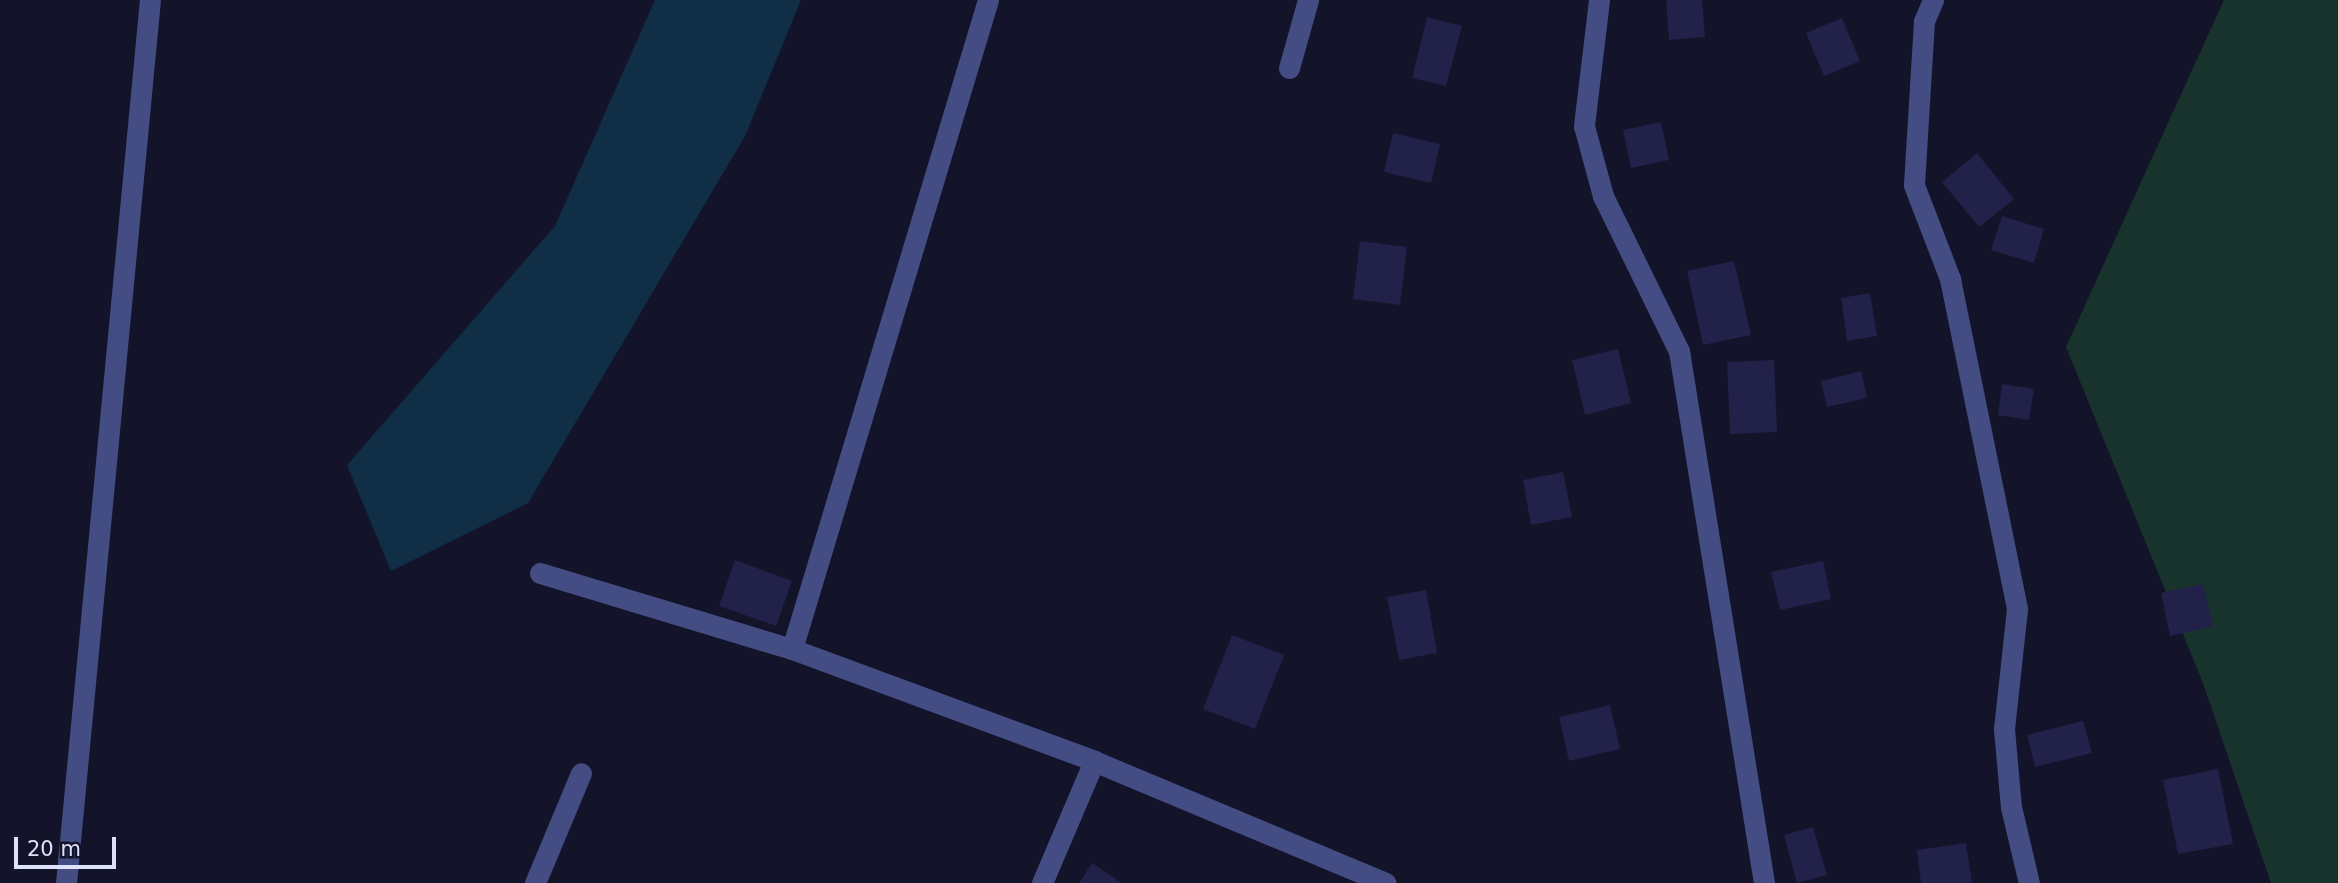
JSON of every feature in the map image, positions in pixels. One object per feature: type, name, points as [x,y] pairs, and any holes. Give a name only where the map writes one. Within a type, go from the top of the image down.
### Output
[{"type":"street","points":[[66,883],[149,0]]},
{"type":"street","points":[[792,649],[988,0]]},
{"type":"street","points":[[1289,68],[1308,0]]},
{"type":"street","points":[[1599,0],[1584,126],[1603,196],[1679,351],[1765,883]]},
{"type":"street","points":[[1933,0],[1924,21],[1914,185],[1950,279],[2017,609],[2004,729],[2011,807],[2029,883]]},
{"type":"street","points":[[540,573],[792,649],[1094,761],[1386,883]]},
{"type":"street","points":[[1042,883],[1094,761]]},
{"type":"street","points":[[535,883],[581,774]]},
{"type":"green space","points":[[2224,0],[2338,0],[2338,883],[2271,883],[2203,683],[2066,347]]},
{"type":"water","points":[[655,0],[801,0],[745,136],[528,503],[391,571],[347,465],[555,226]]},
{"type":"building","points":[[1666,0],[1702,0],[1705,37],[1669,40]]},
{"type":"building","points":[[1427,17],[1462,26],[1446,86],[1412,78]]},
{"type":"building","points":[[1842,18],[1860,61],[1824,76],[1806,33]]},
{"type":"building","points":[[1661,122],[1669,160],[1631,168],[1623,130]]},
{"type":"building","points":[[1393,133],[1440,144],[1431,183],[1384,172]]},
{"type":"building","points":[[1977,153],[2014,199],[1979,227],[1942,182]]},
{"type":"building","points":[[2002,216],[2044,229],[2034,263],[1991,250]]},
{"type":"building","points":[[1360,241],[1407,247],[1400,305],[1353,299]]},
{"type":"building","points":[[1734,261],[1751,335],[1703,345],[1687,271]]},
{"type":"building","points":[[1870,293],[1877,336],[1847,341],[1841,298]]},
{"type":"building","points":[[1618,349],[1631,403],[1585,415],[1572,360]]},
{"type":"building","points":[[1774,360],[1777,432],[1730,434],[1727,362]]},
{"type":"building","points":[[1861,371],[1867,398],[1827,407],[1821,381]]},
{"type":"building","points":[[2002,384],[2034,389],[2029,420],[1998,415]]},
{"type":"building","points":[[1563,472],[1572,517],[1531,525],[1523,480]]},
{"type":"building","points":[[735,560],[792,581],[776,626],[719,606]]},
{"type":"building","points":[[1823,561],[1831,599],[1780,610],[1771,572]]},
{"type":"building","points":[[2203,584],[2213,626],[2170,636],[2161,593]]},
{"type":"building","points":[[1426,590],[1437,653],[1399,660],[1387,597]]},
{"type":"building","points":[[1232,635],[1284,655],[1255,729],[1203,709]]},
{"type":"building","points":[[1610,705],[1620,749],[1569,761],[1559,717]]},
{"type":"building","points":[[2083,721],[2092,753],[2035,767],[2027,735]]},
{"type":"building","points":[[2218,769],[2233,844],[2178,854],[2163,780]]},
{"type":"building","points":[[1813,827],[1827,875],[1797,883],[1784,835]]},
{"type":"building","points":[[1966,843],[1972,883],[1921,883],[1917,850]]},
{"type":"building","points":[[1092,863],[1122,883],[1079,883]]}]
